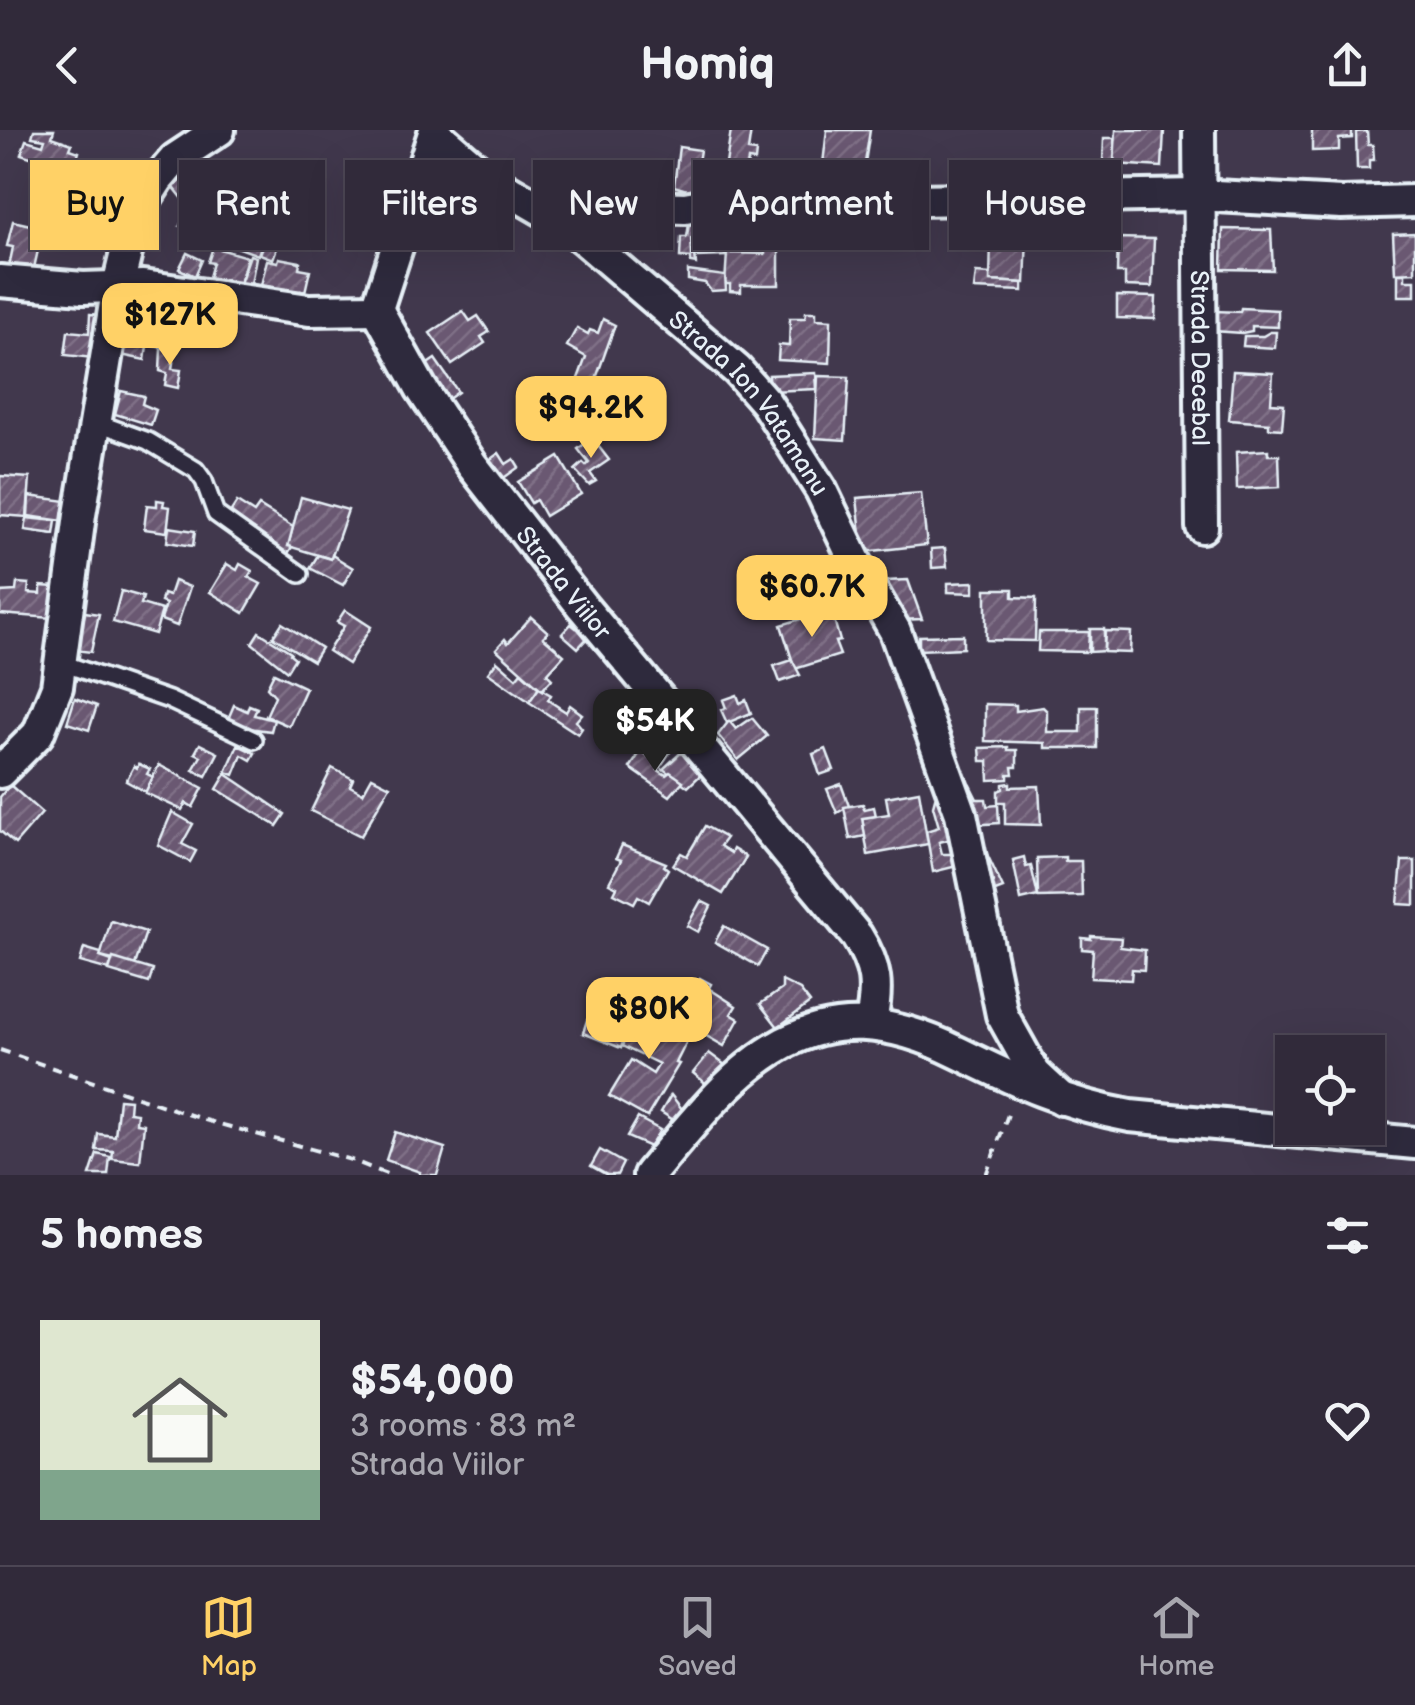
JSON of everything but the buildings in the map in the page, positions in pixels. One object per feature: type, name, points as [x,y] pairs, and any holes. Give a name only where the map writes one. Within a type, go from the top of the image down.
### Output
[{"type":"street","points":[[0,772],[38,734],[62,664],[80,515],[118,286],[131,232],[158,178],[175,160],[219,130]]},
{"type":"street","name":"Strada Decebal","points":[[1199,130],[1202,527]]},
{"type":"street","points":[[0,280],[196,292],[309,310],[377,309],[435,131]]},
{"type":"street","name":"Strada Ion Vatamanu","points":[[435,131],[486,177],[533,204]]},
{"type":"street","points":[[673,208],[769,192],[914,200],[1198,194],[1340,203],[1415,201]]},
{"type":"street","name":"Strada Ion Vatamanu","points":[[598,250],[737,370],[766,403],[821,490],[894,630],[954,790],[1002,1015],[1035,1074],[1062,1099]]},
{"type":"street","name":"Strada Viilor","points":[[377,309],[421,388],[472,465],[582,606],[858,936],[871,957],[876,980],[871,1023]]},
{"type":"street","points":[[648,1175],[714,1096],[750,1065],[812,1030],[841,1023],[871,1023],[928,1040],[1016,1083],[1092,1109],[1415,1143]]},
{"type":"lane","points":[[98,422],[148,441],[196,470],[216,514],[300,574]]},
{"type":"lane","points":[[62,664],[169,700],[254,740]]},
{"type":"path","points":[[0,1050],[205,1120],[351,1160],[389,1175]]},
{"type":"path","points":[[986,1175],[1007,1121],[1016,1083]]}]
